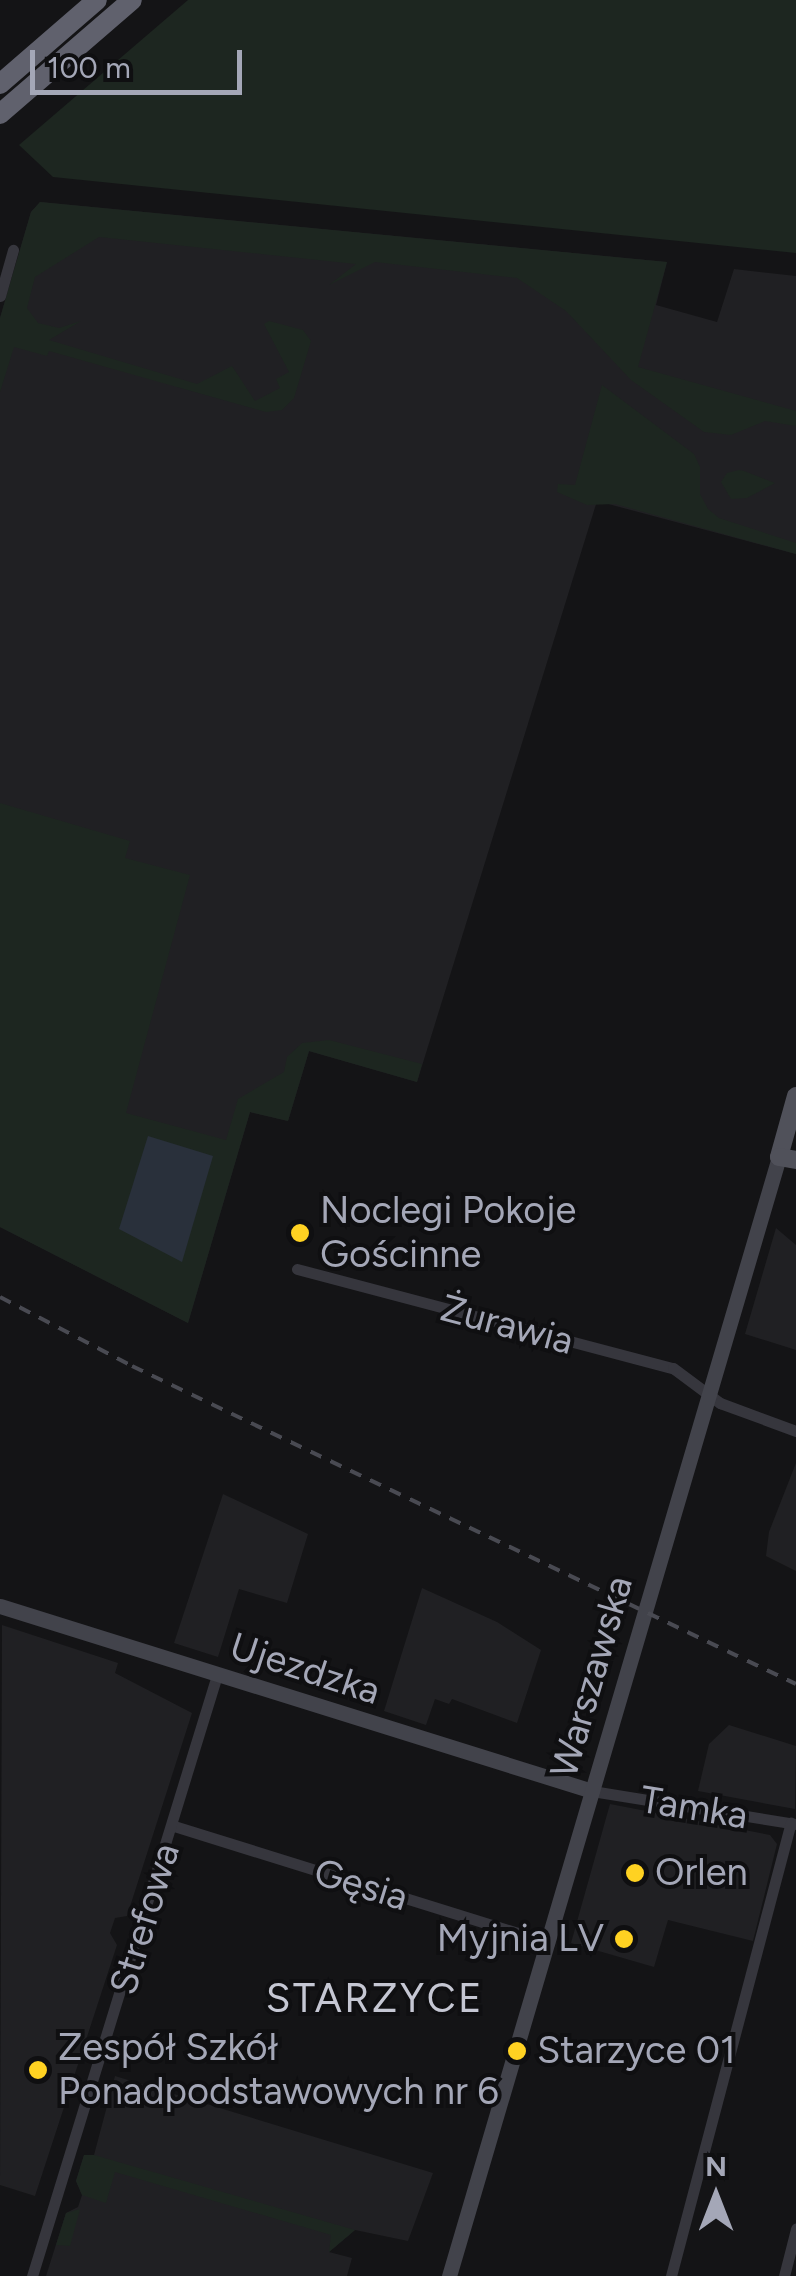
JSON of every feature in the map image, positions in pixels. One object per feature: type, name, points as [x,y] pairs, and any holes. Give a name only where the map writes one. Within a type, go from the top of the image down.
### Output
[{"type":"highway","points":[[0,84],[96,0]]},
{"type":"highway","points":[[0,114],[132,0]]},
{"type":"main road","name":"Warszawska","points":[[449,2276],[710,1397],[787,1159],[796,1096]]},
{"type":"main road","name":"Ujezdzka","points":[[0,1606],[592,1791]]},
{"type":"street","points":[[0,296],[13,250]]},
{"type":"street","name":"Żurawia","points":[[297,1269],[673,1368],[710,1397],[796,1431]]},
{"type":"street","name":"Strefowa","points":[[32,2276],[174,1826],[217,1675]]},
{"type":"street","name":"Tamka","points":[[592,1791],[794,1823]]},
{"type":"street","points":[[670,2276],[794,1823]]},
{"type":"street","name":"Gęsia","points":[[174,1826],[549,1943]]},
{"type":"street","points":[[784,2276],[796,2229]]},
{"type":"shaded area","points":[[188,0],[796,0],[796,253],[53,177],[19,145]]},
{"type":"shaded area","points":[[40,202],[667,262],[656,305],[717,322],[734,269],[796,276],[796,554],[597,501],[417,1082],[309,1051],[288,1121],[250,1112],[188,1323],[0,1227],[0,318],[31,212]]},
{"type":"shaded area","points":[[40,202],[667,262],[638,367],[796,411],[796,426],[765,421],[731,435],[704,432],[631,380],[566,311],[517,278],[375,262],[329,285],[356,264],[99,237],[35,277],[27,308],[38,323],[59,328],[81,321],[49,340],[197,384],[232,366],[255,401],[280,388],[276,379],[289,372],[264,324],[269,321],[303,330],[311,341],[294,398],[282,410],[266,412],[49,351],[47,356],[14,347],[0,392],[0,318],[31,212]]},
{"type":"shaded area","points":[[602,385],[694,454],[700,467],[700,494],[708,509],[719,518],[796,543],[796,554],[615,504],[587,505],[557,492],[558,484],[575,485]]},
{"type":"shaded area","points":[[739,470],[775,483],[747,498],[731,499],[721,482],[727,473]]},
{"type":"shaded area","points":[[0,803],[130,841],[125,858],[190,875],[126,1113],[226,1140],[238,1099],[284,1072],[287,1057],[302,1043],[329,1040],[422,1064],[417,1082],[309,1051],[288,1121],[250,1112],[188,1323],[0,1227]]},
{"type":"shaded area","points":[[148,1136],[213,1156],[182,1262],[119,1229]]},
{"type":"shaded area","points":[[776,1228],[796,1245],[796,1350],[745,1334]]},
{"type":"shaded area","points":[[796,1463],[796,1571],[766,1556],[769,1532]]},
{"type":"shaded area","points":[[223,1494],[308,1534],[287,1603],[239,1589],[218,1657],[174,1643]]},
{"type":"shaded area","points":[[422,1588],[497,1622],[541,1650],[517,1723],[452,1699],[449,1704],[435,1699],[426,1725],[384,1711]]},
{"type":"shaded area","points":[[2,1625],[118,1663],[115,1673],[192,1713],[127,1916],[115,1918],[110,1933],[117,1945],[35,2196],[0,2185]]},
{"type":"shaded area","points":[[729,1725],[796,1746],[795,1809],[698,1791],[709,1744]]},
{"type":"shaded area","points":[[610,1804],[770,1835],[777,1844],[753,1941],[668,1920],[654,1967],[571,1943]]},
{"type":"shaded area","points":[[115,2076],[433,2173],[408,2241],[355,2230],[329,2252],[352,2258],[347,2276],[46,2276],[66,2213],[78,2207],[82,2195],[76,2181],[84,2155],[94,2155]]},
{"type":"shaded area","points":[[84,2155],[355,2230],[329,2252],[331,2235],[115,2172],[106,2203],[82,2195],[76,2181]]},
{"type":"shaded area","points":[[80,2209],[70,2246],[56,2245],[66,2213]]},
{"type":"railway","points":[[0,1297],[132,1366],[796,1684]]},
{"type":"place","name":"Noclegi Pokoje Gościnne","points":[[300,1233]]},
{"type":"place","name":"Orlen","points":[[635,1873]]},
{"type":"place","name":"Myjnia LV","points":[[624,1939]]},
{"type":"place","name":"Starzyce 01","points":[[517,2051]]},
{"type":"place","name":"Zespół Szkół Ponadpodstawowych nr 6","points":[[38,2070]]},
{"type":"district","name":"STARZYCE","points":[[375,1998]]}]
